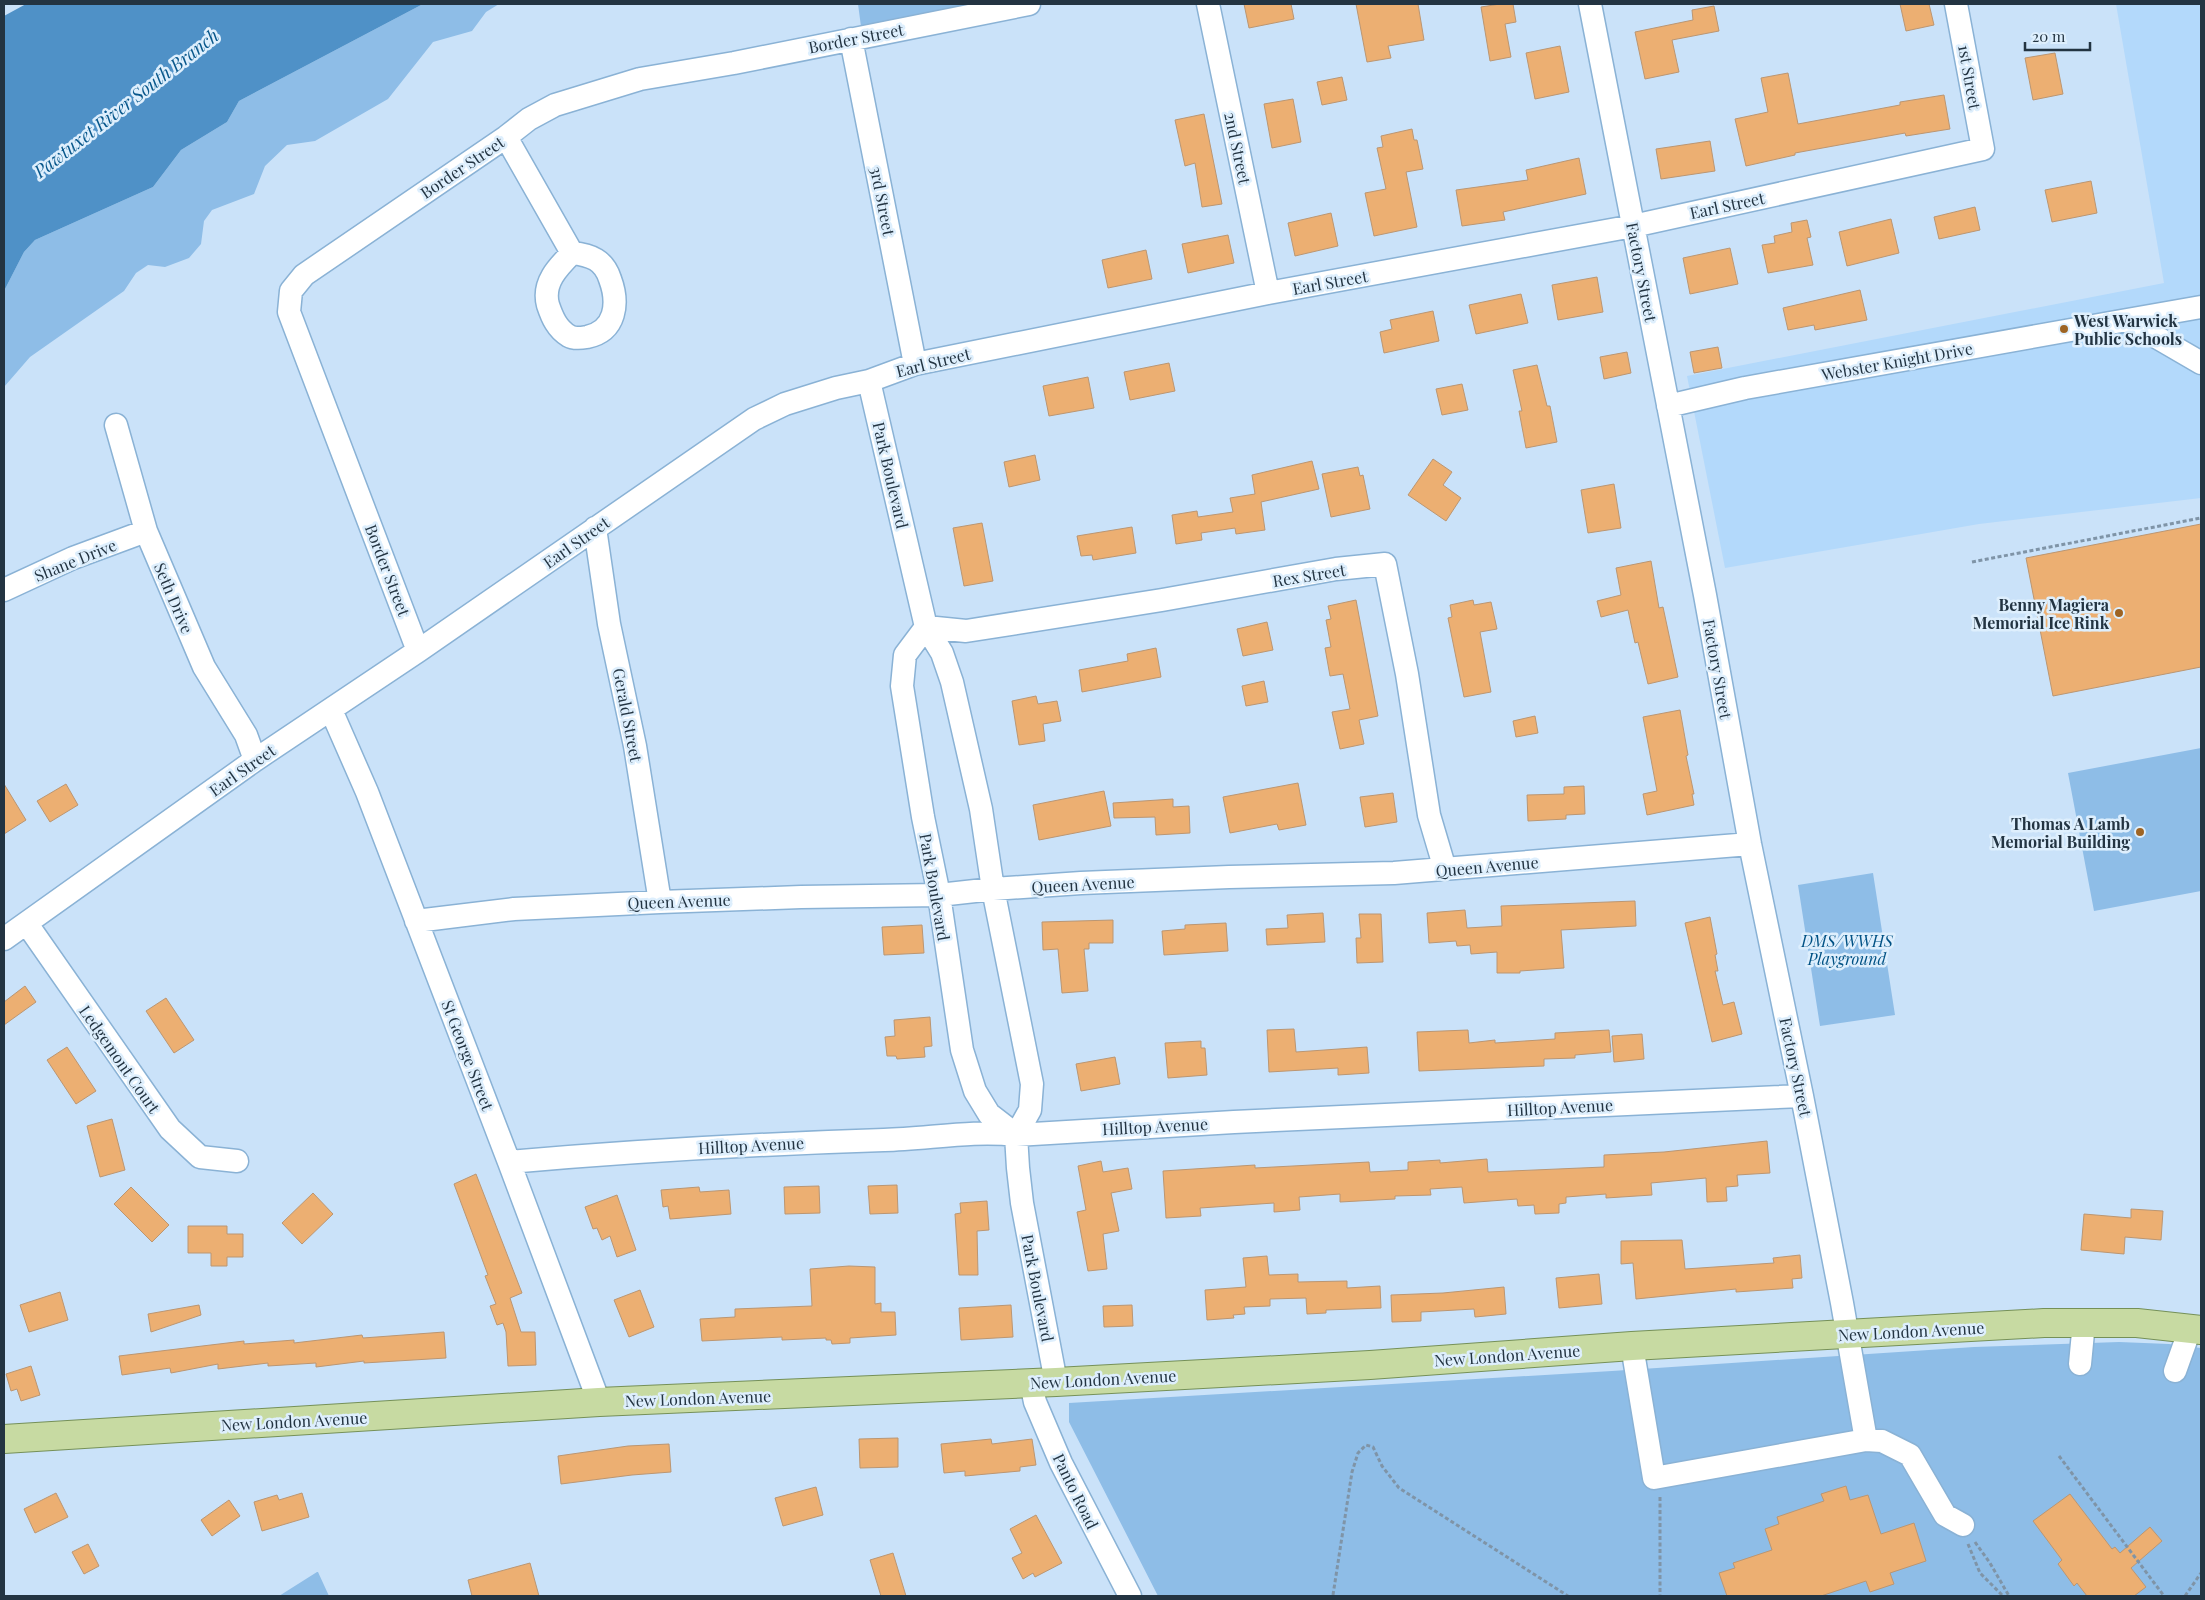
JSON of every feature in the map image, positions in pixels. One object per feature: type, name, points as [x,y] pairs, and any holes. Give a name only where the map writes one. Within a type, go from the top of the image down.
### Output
[{"type":"main road","name":"New London Avenue","points":[[4,1439],[599,1402],[1360,1366],[1632,1346],[2084,1322],[2137,1323],[2196,1329]]},
{"type":"street","name":"Border Street","points":[[418,651],[289,312],[290,290],[304,275],[530,119],[555,105],[640,79],[1029,4]]},
{"type":"street","name":"2nd Street","points":[[1208,4],[1268,293]]},
{"type":"street","name":"Factory Street","points":[[1590,4],[1750,844],[1802,1096],[1848,1335],[1866,1440]]},
{"type":"street","name":"1st Street","points":[[1956,4],[1983,149]]},
{"type":"street","name":"3rd Street","points":[[851,39],[915,364]]},
{"type":"street","points":[[506,137],[572,253]]},
{"type":"street","name":"Earl Street","points":[[4,939],[255,760],[418,651],[754,419],[785,404],[836,388],[869,381],[915,364],[1268,293],[1633,226],[1983,149]]},
{"type":"street","name":"Webster Knight Drive","points":[[1668,406],[1745,388],[2201,307]]},
{"type":"street","points":[[2127,320],[2201,363]]},
{"type":"street","name":"Park Boulevard","points":[[869,381],[926,627],[942,653],[952,682],[981,809],[993,889],[1032,1084],[1030,1110],[1016,1135],[1043,1382]]},
{"type":"street","name":"Seth Drive","points":[[116,426],[146,531],[204,667],[246,735],[255,760]]},
{"type":"street","name":"Gerald Street","points":[[596,528],[609,624],[635,746],[660,902]]},
{"type":"street","name":"Shane Drive","points":[[4,590],[73,558],[146,531]]},
{"type":"street","name":"Rex Street","points":[[926,627],[966,631],[1336,570],[1385,564],[1407,674],[1429,815],[1445,869]]},
{"type":"street","name":"Park Boulevard","points":[[926,627],[905,655],[902,686],[923,817],[939,895],[962,1050],[975,1091],[989,1114],[1016,1135]]},
{"type":"street","name":"St George Street","points":[[331,710],[367,792],[599,1402]]},
{"type":"street","name":"Queen Avenue","points":[[416,921],[514,909],[801,897],[939,895],[1091,882],[1394,873],[1750,844]]},
{"type":"street","name":"Ledgemont Court","points":[[27,924],[170,1129],[200,1157],[237,1161]]},
{"type":"street","name":"Hilltop Avenue","points":[[509,1162],[672,1149],[914,1140],[990,1132],[1016,1135],[1234,1122],[1802,1096]]},
{"type":"street","points":[[2080,1364],[2084,1322]]},
{"type":"street","points":[[2175,1371],[2196,1329]]},
{"type":"street","points":[[1632,1346],[1654,1478],[1866,1440],[1882,1441],[1910,1454],[1945,1515],[1963,1525]]},
{"type":"street","name":"Panto Road","points":[[1043,1382],[1035,1402],[1061,1463],[1130,1596]]},
{"type":"path","points":[[1972,562],[2201,518]]},
{"type":"path","points":[[1333,1595],[1352,1472],[1358,1453],[1366,1445],[1370,1445],[1373,1447],[1382,1466],[1399,1488],[1568,1596]]},
{"type":"path","points":[[2058,1456],[2164,1596]]},
{"type":"path","points":[[1659,1477],[1660,1596]]},
{"type":"path","points":[[1963,1525],[1972,1559],[1980,1573],[2003,1596]]},
{"type":"path","points":[[1963,1525],[1990,1563],[2008,1596]]},
{"type":"path","points":[[2185,1596],[2201,1573]]},
{"type":"shaded area","name":"West Warwick Public Schools","points":[[2116,4],[2201,4],[2201,498],[1979,524],[1725,568],[1687,376],[2164,283]]},
{"type":"green space","points":[[423,4],[499,4],[486,12],[472,31],[433,42],[388,99],[315,141],[287,145],[265,166],[254,194],[212,210],[204,221],[201,244],[189,258],[165,267],[148,265],[136,273],[124,291],[30,357],[4,387],[4,291],[24,252],[35,240],[153,187],[181,150],[227,122],[239,101]]},
{"type":"green space","points":[[858,4],[1022,4],[862,34]]},
{"type":"green space","name":"Thomas A Lamb Memorial Building","points":[[2201,748],[2201,891],[2094,911],[2068,773]]},
{"type":"green space","name":"DMS/WWHS Playground","points":[[1873,873],[1895,1015],[1820,1026],[1798,885]]},
{"type":"green space","points":[[2119,1342],[2169,1344],[2201,1348],[2201,1596],[1158,1596],[1069,1422],[1069,1403],[1612,1371],[1974,1347]]},
{"type":"green space","points":[[317,1572],[329,1596],[279,1596]]},
{"type":"water","name":"Pawtuxet River South Branch","points":[[26,4],[423,4],[239,101],[227,122],[181,150],[153,187],[35,240],[24,252],[4,291],[4,16]]},
{"type":"building","points":[[1244,4],[1291,4],[1294,19],[1249,28]]},
{"type":"building","points":[[1356,4],[1418,4],[1424,40],[1388,46],[1391,58],[1367,62]]},
{"type":"building","points":[[1513,4],[1516,22],[1505,24],[1511,57],[1490,61],[1481,7]]},
{"type":"building","points":[[1900,4],[1929,4],[1934,25],[1906,31]]},
{"type":"building","points":[[1714,6],[1719,31],[1672,40],[1679,72],[1645,79],[1635,32],[1693,20],[1692,10]]},
{"type":"building","points":[[1560,46],[1569,92],[1535,99],[1526,53]]},
{"type":"building","points":[[2055,53],[2063,94],[2033,100],[2025,58]]},
{"type":"building","points":[[1788,73],[1798,124],[1900,105],[1900,102],[1944,95],[1950,129],[1906,136],[1905,133],[1795,153],[1795,155],[1746,166],[1735,119],[1768,112],[1761,78]]},
{"type":"building","points":[[1342,77],[1347,100],[1322,105],[1317,82]]},
{"type":"building","points":[[1293,99],[1301,142],[1272,148],[1264,104]]},
{"type":"building","points":[[1204,114],[1222,204],[1202,207],[1195,163],[1185,166],[1175,120]]},
{"type":"building","points":[[1412,129],[1414,140],[1417,140],[1423,169],[1406,172],[1417,227],[1374,236],[1365,193],[1386,189],[1377,148],[1383,147],[1381,136]]},
{"type":"building","points":[[1710,141],[1715,171],[1661,179],[1656,149]]},
{"type":"building","points":[[1579,158],[1586,194],[1503,212],[1505,220],[1462,226],[1456,190],[1528,180],[1526,170]]},
{"type":"building","points":[[2091,181],[2097,213],[2052,222],[2045,190]]},
{"type":"building","points":[[1975,207],[1980,230],[1939,239],[1934,217]]},
{"type":"building","points":[[1331,213],[1338,246],[1295,256],[1288,223]]},
{"type":"building","points":[[1891,219],[1899,253],[1847,266],[1839,232]]},
{"type":"building","points":[[1807,220],[1811,237],[1807,238],[1813,265],[1768,273],[1762,245],[1775,243],[1774,236],[1792,232],[1791,223]]},
{"type":"building","points":[[1228,235],[1234,263],[1188,273],[1182,244]]},
{"type":"building","points":[[1730,248],[1738,284],[1690,294],[1683,258]]},
{"type":"building","points":[[1146,250],[1152,279],[1108,288],[1102,260]]},
{"type":"building","points":[[1597,277],[1603,312],[1558,320],[1552,285]]},
{"type":"building","points":[[1860,290],[1867,320],[1815,330],[1814,325],[1788,330],[1783,308]]},
{"type":"building","points":[[1521,294],[1528,323],[1476,334],[1469,305]]},
{"type":"building","points":[[1433,311],[1439,341],[1384,353],[1380,332],[1392,329],[1390,320]]},
{"type":"building","points":[[1718,347],[1722,368],[1694,373],[1690,352]]},
{"type":"building","points":[[1627,352],[1631,373],[1604,379],[1600,357]]},
{"type":"building","points":[[1169,363],[1175,391],[1130,400],[1124,372]]},
{"type":"building","points":[[1537,365],[1547,406],[1550,406],[1557,442],[1526,448],[1519,411],[1522,411],[1513,370]]},
{"type":"building","points":[[1088,377],[1094,408],[1049,416],[1043,386]]},
{"type":"building","points":[[1462,384],[1468,410],[1442,415],[1436,389]]},
{"type":"building","points":[[1035,455],[1040,480],[1009,487],[1004,462]]},
{"type":"building","points":[[1433,459],[1452,472],[1443,485],[1461,498],[1446,521],[1408,495]]},
{"type":"building","points":[[1312,461],[1319,489],[1261,502],[1265,530],[1236,534],[1235,528],[1201,533],[1202,540],[1176,544],[1172,515],[1197,511],[1198,517],[1233,512],[1230,498],[1255,494],[1252,475]]},
{"type":"building","points":[[1358,467],[1360,476],[1363,475],[1370,509],[1331,517],[1322,474]]},
{"type":"building","points":[[1614,484],[1621,528],[1588,533],[1581,490]]},
{"type":"building","points":[[982,523],[993,581],[964,586],[953,528]]},
{"type":"building","name":"Benny Magiera Memorial Ice Rink","points":[[2201,524],[2201,667],[2053,696],[2026,558]]},
{"type":"building","points":[[1132,527],[1136,553],[1093,560],[1092,555],[1081,556],[1077,536]]},
{"type":"building","points":[[1651,561],[1659,608],[1663,607],[1678,677],[1648,684],[1638,642],[1635,643],[1628,610],[1601,617],[1597,601],[1621,595],[1616,568]]},
{"type":"building","points":[[1356,600],[1378,716],[1359,720],[1364,744],[1340,749],[1332,712],[1350,709],[1343,674],[1330,676],[1325,648],[1331,647],[1326,620],[1331,619],[1328,606]]},
{"type":"building","points":[[1473,600],[1474,605],[1491,602],[1497,629],[1480,632],[1491,692],[1464,697],[1448,618],[1452,617],[1450,605]]},
{"type":"building","points":[[1267,622],[1273,650],[1243,656],[1237,629]]},
{"type":"building","points":[[1156,648],[1161,677],[1082,692],[1079,670],[1128,661],[1127,654]]},
{"type":"building","points":[[1264,681],[1268,702],[1246,706],[1242,686]]},
{"type":"building","points":[[1036,696],[1038,704],[1057,701],[1061,721],[1043,724],[1045,741],[1019,745],[1012,701]]},
{"type":"building","points":[[1680,710],[1688,755],[1686,756],[1694,794],[1692,794],[1694,805],[1647,815],[1643,794],[1657,791],[1643,717]]},
{"type":"building","points":[[1535,716],[1538,733],[1516,737],[1513,721]]},
{"type":"building","points":[[1298,783],[1306,825],[1279,830],[1277,824],[1230,833],[1223,797]]},
{"type":"building","points":[[4,784],[26,820],[4,834]]},
{"type":"building","points":[[66,784],[78,805],[50,822],[37,801]]},
{"type":"building","points":[[1584,786],[1585,814],[1566,815],[1566,819],[1528,821],[1527,795],[1564,794],[1564,787]]},
{"type":"building","points":[[1104,791],[1111,826],[1039,840],[1033,805]]},
{"type":"building","points":[[1393,793],[1397,822],[1365,827],[1360,797]]},
{"type":"building","points":[[1173,799],[1173,807],[1189,806],[1190,833],[1156,835],[1155,817],[1114,818],[1113,803]]},
{"type":"building","points":[[1635,901],[1636,926],[1561,930],[1564,968],[1520,971],[1520,973],[1497,973],[1497,952],[1471,954],[1470,945],[1457,946],[1456,941],[1429,943],[1427,913],[1465,910],[1467,928],[1502,926],[1501,906]]},
{"type":"building","points":[[1323,913],[1325,942],[1267,945],[1266,929],[1288,928],[1287,915]]},
{"type":"building","points":[[1359,914],[1381,914],[1383,962],[1357,963],[1356,938],[1361,938]]},
{"type":"building","points":[[1710,917],[1717,954],[1715,955],[1718,971],[1715,971],[1723,1005],[1734,1002],[1742,1034],[1712,1042],[1685,923]]},
{"type":"building","points":[[1113,920],[1113,943],[1089,943],[1089,949],[1084,949],[1088,991],[1062,993],[1058,949],[1043,950],[1042,922]]},
{"type":"building","points":[[1226,923],[1228,951],[1164,955],[1162,931],[1185,929],[1185,925]]},
{"type":"building","points":[[922,925],[924,953],[884,955],[882,927]]},
{"type":"building","points":[[25,986],[36,1002],[4,1025],[4,1002]]},
{"type":"building","points":[[166,998],[194,1040],[174,1053],[146,1011]]},
{"type":"building","points":[[930,1017],[932,1046],[924,1047],[925,1057],[897,1059],[896,1056],[887,1056],[885,1037],[895,1036],[894,1020]]},
{"type":"building","points":[[1294,1029],[1296,1052],[1367,1047],[1369,1073],[1338,1075],[1338,1068],[1269,1072],[1267,1030]]},
{"type":"building","points":[[1468,1030],[1469,1043],[1495,1040],[1495,1043],[1555,1039],[1555,1033],[1609,1030],[1611,1052],[1575,1055],[1575,1058],[1544,1059],[1544,1066],[1419,1071],[1417,1032]]},
{"type":"building","points":[[1642,1034],[1644,1059],[1614,1062],[1612,1036]]},
{"type":"building","points":[[1201,1041],[1201,1048],[1205,1048],[1207,1075],[1168,1078],[1165,1043]]},
{"type":"building","points":[[67,1047],[96,1091],[76,1104],[47,1060]]},
{"type":"building","points":[[1115,1057],[1120,1084],[1081,1091],[1076,1064]]},
{"type":"building","points":[[112,1119],[125,1170],[100,1177],[87,1126]]},
{"type":"building","points":[[1767,1141],[1770,1173],[1737,1175],[1738,1186],[1726,1187],[1727,1201],[1707,1202],[1706,1178],[1651,1183],[1652,1195],[1606,1198],[1606,1194],[1566,1197],[1566,1203],[1559,1204],[1559,1213],[1535,1214],[1534,1205],[1518,1206],[1517,1199],[1464,1203],[1462,1187],[1430,1189],[1431,1195],[1395,1196],[1395,1199],[1340,1202],[1340,1194],[1299,1197],[1300,1210],[1274,1212],[1274,1203],[1200,1208],[1201,1216],[1166,1218],[1163,1171],[1255,1165],[1255,1168],[1369,1162],[1370,1172],[1408,1170],[1408,1162],[1440,1160],[1440,1163],[1487,1159],[1488,1172],[1604,1167],[1604,1155],[1664,1152]]},
{"type":"building","points":[[1101,1161],[1103,1172],[1128,1168],[1132,1189],[1111,1193],[1119,1231],[1103,1234],[1107,1269],[1088,1271],[1077,1212],[1086,1210],[1078,1166]]},
{"type":"building","points":[[476,1174],[522,1293],[510,1298],[521,1332],[535,1332],[536,1365],[508,1366],[506,1332],[503,1323],[497,1325],[490,1306],[496,1304],[485,1276],[488,1275],[454,1184]]},
{"type":"building","points":[[897,1185],[898,1213],[870,1214],[868,1186]]},
{"type":"building","points":[[819,1186],[820,1213],[785,1214],[784,1187]]},
{"type":"building","points":[[131,1187],[169,1225],[152,1242],[114,1204]]},
{"type":"building","points":[[699,1187],[700,1192],[729,1190],[731,1214],[670,1219],[668,1206],[663,1207],[661,1190]]},
{"type":"building","points":[[313,1193],[333,1214],[302,1244],[282,1223]]},
{"type":"building","points":[[617,1195],[636,1250],[617,1257],[610,1236],[602,1240],[597,1228],[593,1229],[585,1207]]},
{"type":"building","points":[[987,1201],[989,1230],[977,1231],[978,1275],[959,1275],[955,1214],[961,1213],[960,1203]]},
{"type":"building","points":[[2131,1209],[2163,1211],[2161,1240],[2125,1237],[2124,1254],[2081,1250],[2084,1214],[2131,1218]]},
{"type":"building","points":[[188,1226],[227,1226],[227,1234],[243,1234],[243,1257],[227,1257],[227,1266],[211,1266],[211,1253],[188,1253]]},
{"type":"building","points":[[1682,1240],[1685,1269],[1774,1263],[1773,1258],[1800,1255],[1802,1278],[1792,1279],[1793,1288],[1736,1292],[1736,1289],[1636,1299],[1633,1263],[1621,1264],[1621,1241]]},
{"type":"building","points":[[1267,1256],[1269,1275],[1298,1274],[1298,1282],[1347,1281],[1347,1288],[1380,1286],[1381,1308],[1326,1310],[1326,1313],[1307,1314],[1306,1298],[1270,1299],[1270,1306],[1244,1307],[1245,1314],[1233,1315],[1234,1318],[1207,1320],[1205,1290],[1246,1287],[1243,1258]]},
{"type":"building","points":[[849,1266],[875,1267],[875,1304],[881,1303],[881,1312],[895,1312],[896,1335],[850,1338],[850,1343],[832,1344],[831,1340],[826,1340],[826,1338],[782,1340],[782,1337],[702,1341],[700,1319],[735,1317],[735,1309],[812,1306],[810,1269]]},
{"type":"building","points":[[1599,1274],[1602,1304],[1559,1308],[1556,1278]]},
{"type":"building","points":[[1504,1287],[1506,1314],[1475,1317],[1474,1309],[1421,1312],[1421,1321],[1392,1322],[1391,1295],[1443,1293]]},
{"type":"building","points":[[640,1290],[654,1327],[629,1337],[614,1300]]},
{"type":"building","points":[[60,1292],[68,1320],[29,1332],[20,1305]]},
{"type":"building","points":[[199,1305],[201,1315],[151,1332],[148,1314]]},
{"type":"building","points":[[1011,1305],[1013,1337],[961,1340],[959,1308]]},
{"type":"building","points":[[1132,1305],[1133,1326],[1104,1327],[1103,1306]]},
{"type":"building","points":[[444,1332],[446,1358],[364,1363],[364,1361],[316,1367],[316,1363],[268,1366],[268,1363],[218,1369],[218,1364],[171,1373],[170,1368],[122,1375],[119,1356],[244,1341],[244,1344],[294,1340],[294,1343],[362,1335],[363,1338]]},
{"type":"building","points":[[31,1366],[40,1395],[21,1401],[17,1389],[11,1391],[6,1374]]},
{"type":"building","points":[[898,1438],[898,1467],[860,1468],[859,1439]]},
{"type":"building","points":[[991,1439],[992,1444],[1032,1439],[1036,1465],[1020,1467],[1020,1471],[965,1476],[965,1471],[944,1473],[941,1444]]},
{"type":"building","points":[[669,1444],[671,1472],[561,1484],[558,1456],[628,1446]]},
{"type":"building","points":[[1846,1486],[1850,1500],[1868,1495],[1881,1534],[1914,1523],[1926,1561],[1890,1573],[1894,1584],[1870,1592],[1866,1581],[1821,1596],[1727,1596],[1719,1573],[1735,1568],[1733,1563],[1772,1550],[1765,1529],[1779,1524],[1777,1517],[1824,1501],[1821,1494]]},
{"type":"building","points":[[816,1487],[823,1515],[783,1526],[775,1498]]},
{"type":"building","points":[[56,1493],[68,1517],[35,1533],[24,1509]]},
{"type":"building","points":[[302,1493],[309,1517],[262,1531],[254,1502],[277,1495],[279,1500]]},
{"type":"building","points":[[2070,1494],[2112,1549],[2115,1547],[2120,1553],[2150,1527],[2162,1541],[2131,1568],[2146,1587],[2134,1596],[2087,1596],[2077,1583],[2074,1586],[2058,1564],[2062,1560],[2033,1521]]},
{"type":"building","points":[[229,1500],[240,1516],[212,1536],[201,1520]]},
{"type":"building","points":[[1036,1515],[1062,1563],[1035,1577],[1033,1573],[1023,1579],[1012,1558],[1022,1553],[1010,1529]]},
{"type":"building","points":[[88,1544],[99,1566],[84,1574],[72,1552]]},
{"type":"building","points":[[893,1553],[906,1596],[881,1596],[870,1560]]},
{"type":"building","points":[[530,1563],[539,1596],[472,1596],[468,1580]]},
{"type":"place","name":"West Warwick Public Schools","points":[[2064,329]]},
{"type":"place","name":"Benny Magiera Memorial Ice Rink","points":[[2119,613]]},
{"type":"place","name":"Thomas A Lamb Memorial Building","points":[[2140,832]]}]
